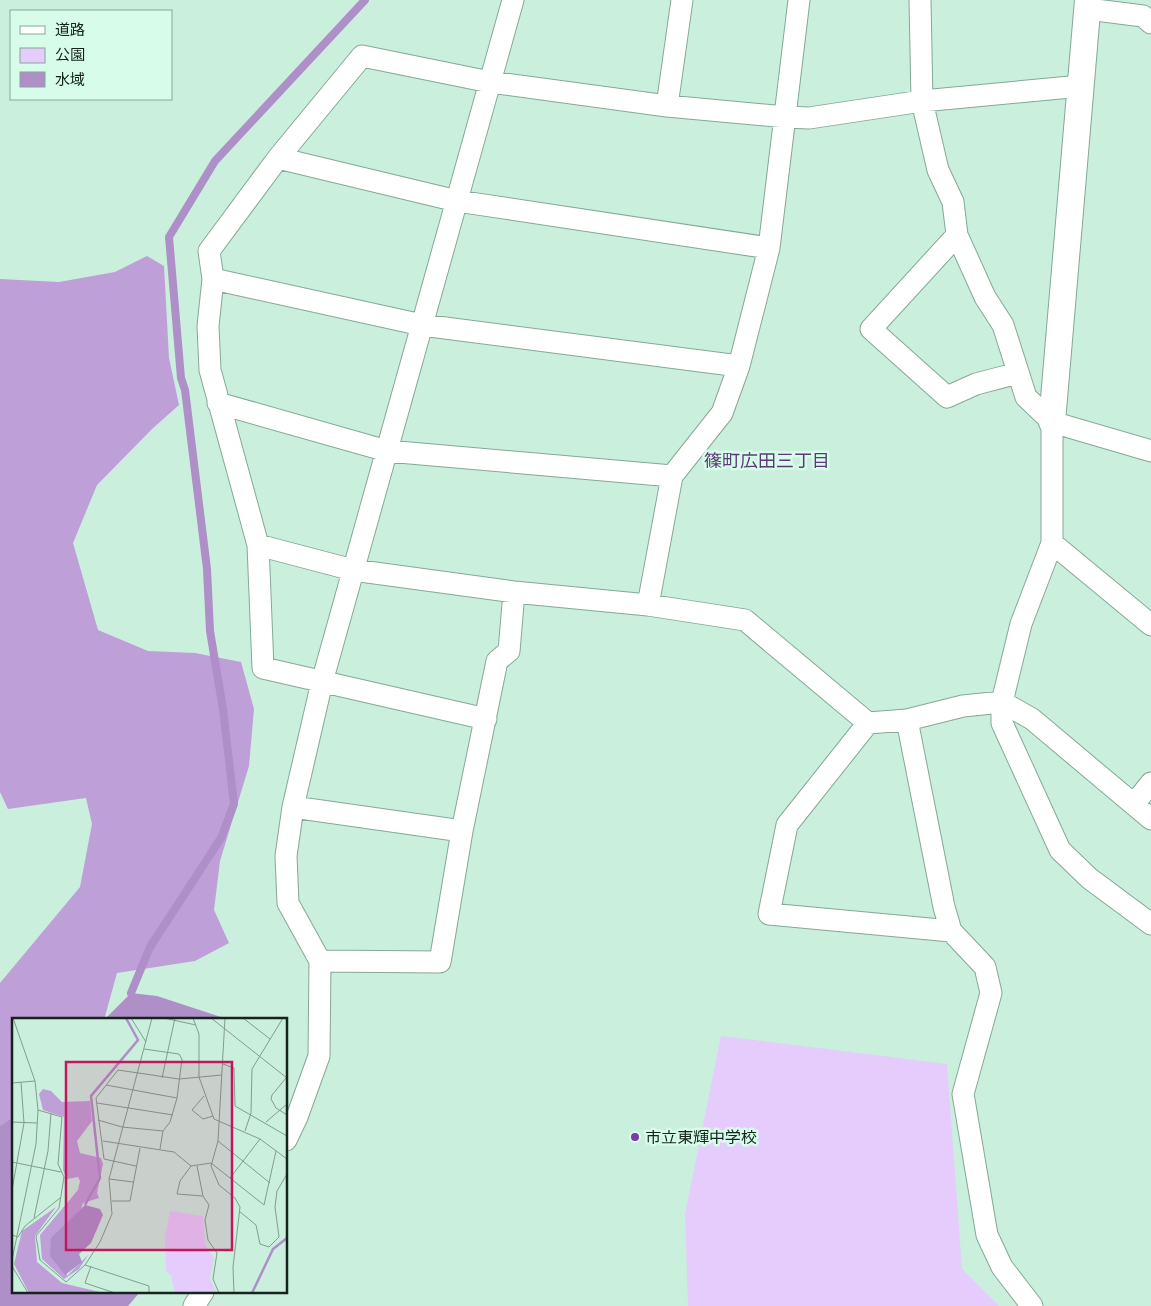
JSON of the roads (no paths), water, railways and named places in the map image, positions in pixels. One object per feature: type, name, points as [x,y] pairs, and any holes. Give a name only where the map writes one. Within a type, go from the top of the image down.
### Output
[{"type":"street","points":[[288,1136],[319,1056],[320,961],[288,903],[286,856],[293,807],[322,682],[513,0]]},
{"type":"street","points":[[667,106],[682,0]]},
{"type":"street","points":[[648,605],[672,476],[722,413],[739,366],[769,248],[799,0]]},
{"type":"street","points":[[920,0],[922,101],[938,170],[953,202],[957,235],[985,297],[1003,325],[1026,397],[1052,422],[1151,451]]},
{"type":"street","points":[[1151,23],[1143,16],[1088,5],[1052,422],[1052,543],[1022,624],[1002,702],[1002,723],[1060,850],[1089,878],[1151,924]]},
{"type":"street","points":[[486,719],[262,668],[258,546],[210,370],[208,326],[213,279],[209,251],[278,158],[362,56],[490,82],[667,106],[786,117],[810,118],[922,101],[1081,86]]},
{"type":"street","points":[[278,158],[457,201],[769,248]]},
{"type":"street","points":[[957,235],[871,329],[947,397],[976,384],[1018,373]]},
{"type":"street","points":[[213,279],[422,325],[739,366]]},
{"type":"street","points":[[218,403],[387,450],[672,476]]},
{"type":"street","points":[[1052,543],[1151,625]]},
{"type":"street","points":[[258,546],[353,570],[514,592],[648,605],[745,620],[868,722],[908,720],[963,706],[1002,702],[1032,719],[1151,819]]},
{"type":"street","points":[[320,961],[440,962],[462,831],[498,661],[509,651],[514,592]]},
{"type":"street","points":[[908,720],[944,907],[951,931],[985,967],[991,993],[963,1094],[987,1235],[1002,1267],[1032,1306]]},
{"type":"street","points":[[868,722],[787,826],[769,914],[951,931]]},
{"type":"street","points":[[1134,804],[1151,782]]},
{"type":"street","points":[[293,807],[462,831]]},
{"type":"street","points":[[194,1306],[202,1294]]},
{"type":"water","points":[[131,993],[157,996],[224,1018],[106,1018]]},
{"type":"water","points":[[12,1117],[12,1294],[138,1294],[128,1306],[0,1306],[0,1126]]},
{"type":"waterway","points":[[131,993],[150,947],[221,838],[234,804],[223,709],[210,631],[207,569],[185,390],[181,378],[169,237],[215,161],[365,0]]},
{"type":"place","name":"市立東輝中学校","points":[[635,1137]]},
{"type":"district","name":"篠町広田三丁目","points":[[767,460]]}]
